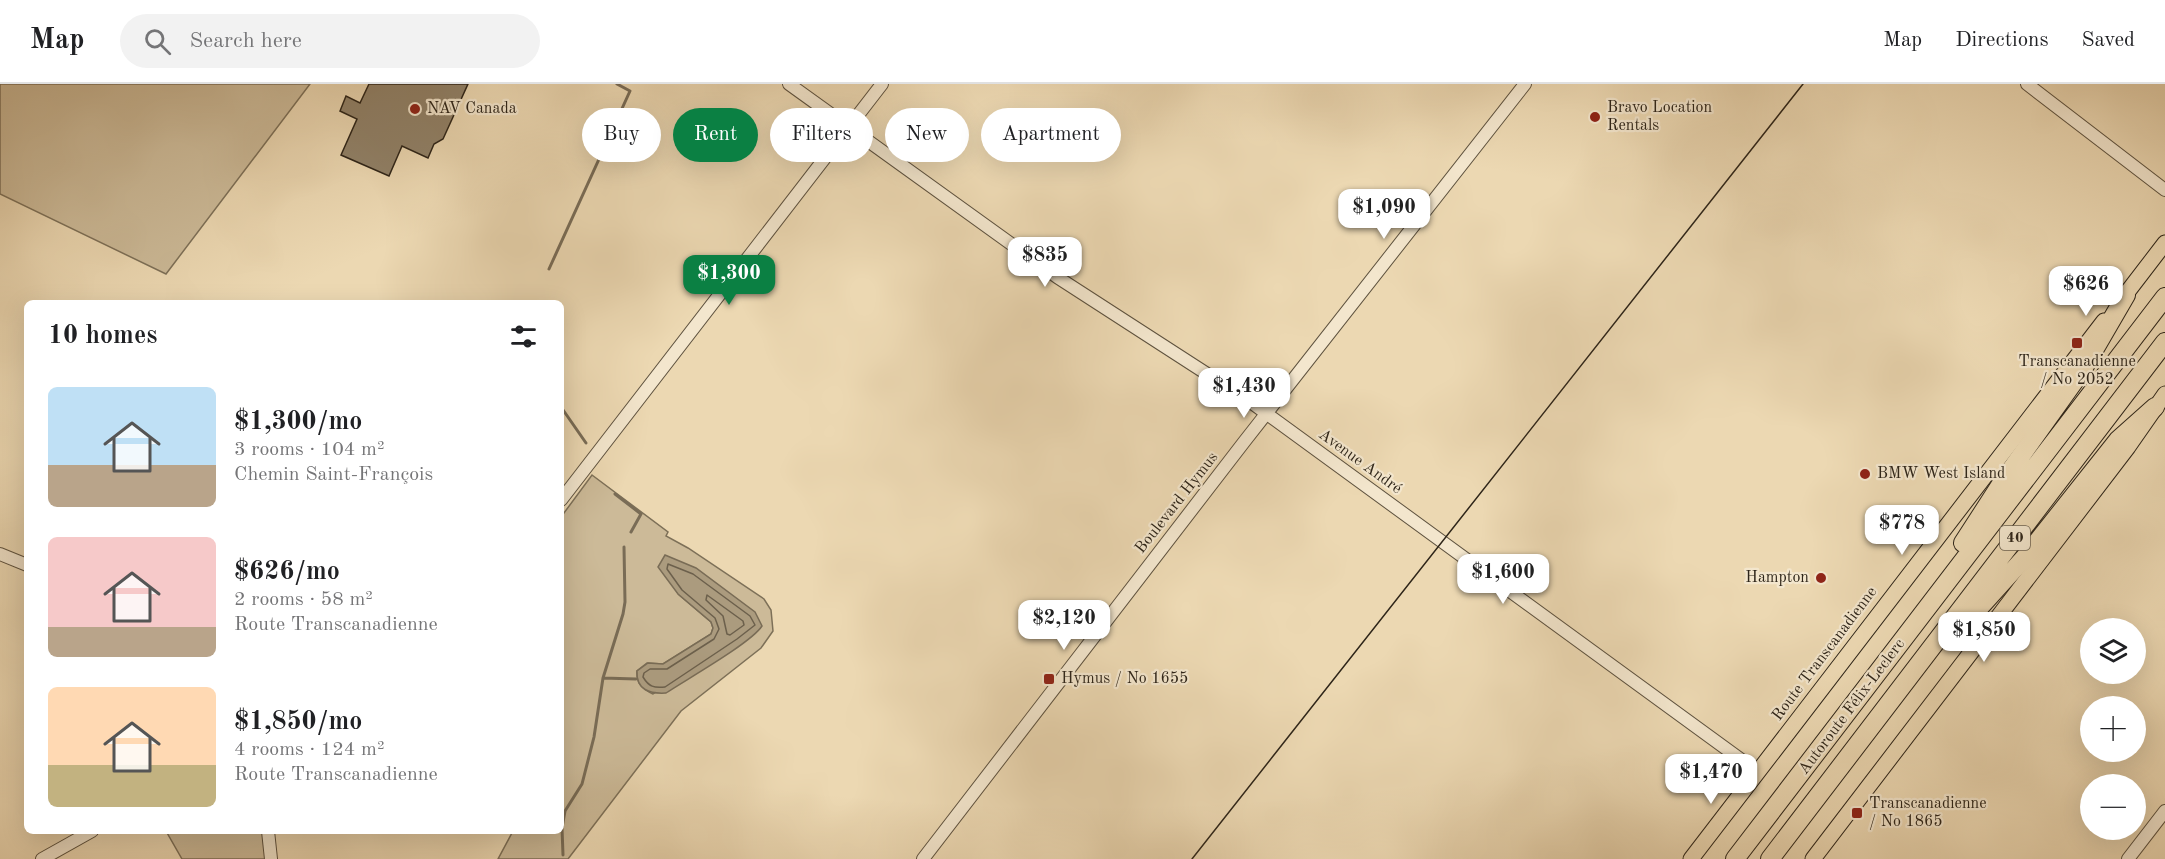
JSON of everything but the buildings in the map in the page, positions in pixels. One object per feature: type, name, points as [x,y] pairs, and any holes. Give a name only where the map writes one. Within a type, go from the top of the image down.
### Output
[{"type":"highway","points":[[1893,653],[2005,478],[2083,369],[2126,295]]},
{"type":"highway","name":"Autoroute Félix-Leclerc","points":[[1735,859],[2165,297]]},
{"type":"highway","name":"Autoroute Félix-Leclerc","points":[[1770,859],[2165,342]]},
{"type":"highway","points":[[1865,734],[2026,556],[2118,440],[2160,401]]},
{"type":"main road","name":"Route Transcanadienne","points":[[1691,859],[2165,243]]},
{"type":"main road","points":[[1813,859],[2128,447],[2160,401]]},
{"type":"street","name":"Avenue André","points":[[789,84],[822,108]]},
{"type":"street","points":[[864,108],[882,84]]},
{"type":"street","name":"Boulevard Hymus","points":[[923,859],[1525,84]]},
{"type":"street","points":[[2027,84],[2165,190]]},
{"type":"street","name":"Avenue André","points":[[873,144],[1057,278],[1267,414],[1758,772]]},
{"type":"street","points":[[564,496],[822,162]]},
{"type":"street","points":[[0,554],[24,564]]},
{"type":"street","points":[[2128,859],[2165,811]]},
{"type":"street","points":[[42,859],[87,834]]},
{"type":"street","points":[[268,834],[271,859]]},
{"type":"shaded area","points":[[0,84],[310,84],[166,274],[0,194]]},
{"type":"shaded area","points":[[592,475],[668,532],[666,536],[688,548],[764,599],[771,610],[773,631],[761,648],[681,711],[568,859],[498,859],[511,834],[564,834],[564,513]],"holes":[[[678,594],[741,644],[653,694],[643,688],[637,671],[647,663],[663,664],[711,634],[713,628],[711,622]]]},
{"type":"shaded area","points":[[168,834],[268,834],[271,859],[182,859]]},
{"type":"water","points":[[665,555],[696,568],[755,612],[762,626],[745,642],[718,661],[666,693],[660,693],[645,690],[639,683],[637,671],[648,663],[663,664],[711,634],[713,628],[711,622],[678,594],[658,567]]},
{"type":"waterway","points":[[549,269],[630,91],[617,84]]},
{"type":"waterway","points":[[564,411],[586,443]]},
{"type":"waterway","points":[[615,494],[641,514],[631,532]]},
{"type":"waterway","points":[[564,817],[565,811],[582,784],[594,737],[603,678],[623,614],[625,602],[624,547]]},
{"type":"waterway","points":[[603,678],[636,679]]},
{"type":"waterway","points":[[562,834],[563,855]]},
{"type":"tram line","points":[[1192,859],[1803,84]]},
{"type":"place","name":"NAV Canada","points":[[415,109]]},
{"type":"place","name":"Bravo Location Rentals","points":[[1595,117]]},
{"type":"place","name":"Transcanadienne / No 2052","points":[[2077,343]]},
{"type":"place","name":"BMW West Island","points":[[1865,474]]},
{"type":"place","name":"Hampton","points":[[1821,578]]},
{"type":"place","name":"Hymus / No 1655","points":[[1049,679]]},
{"type":"place","name":"Transcanadienne / No 1865","points":[[1857,813]]}]
